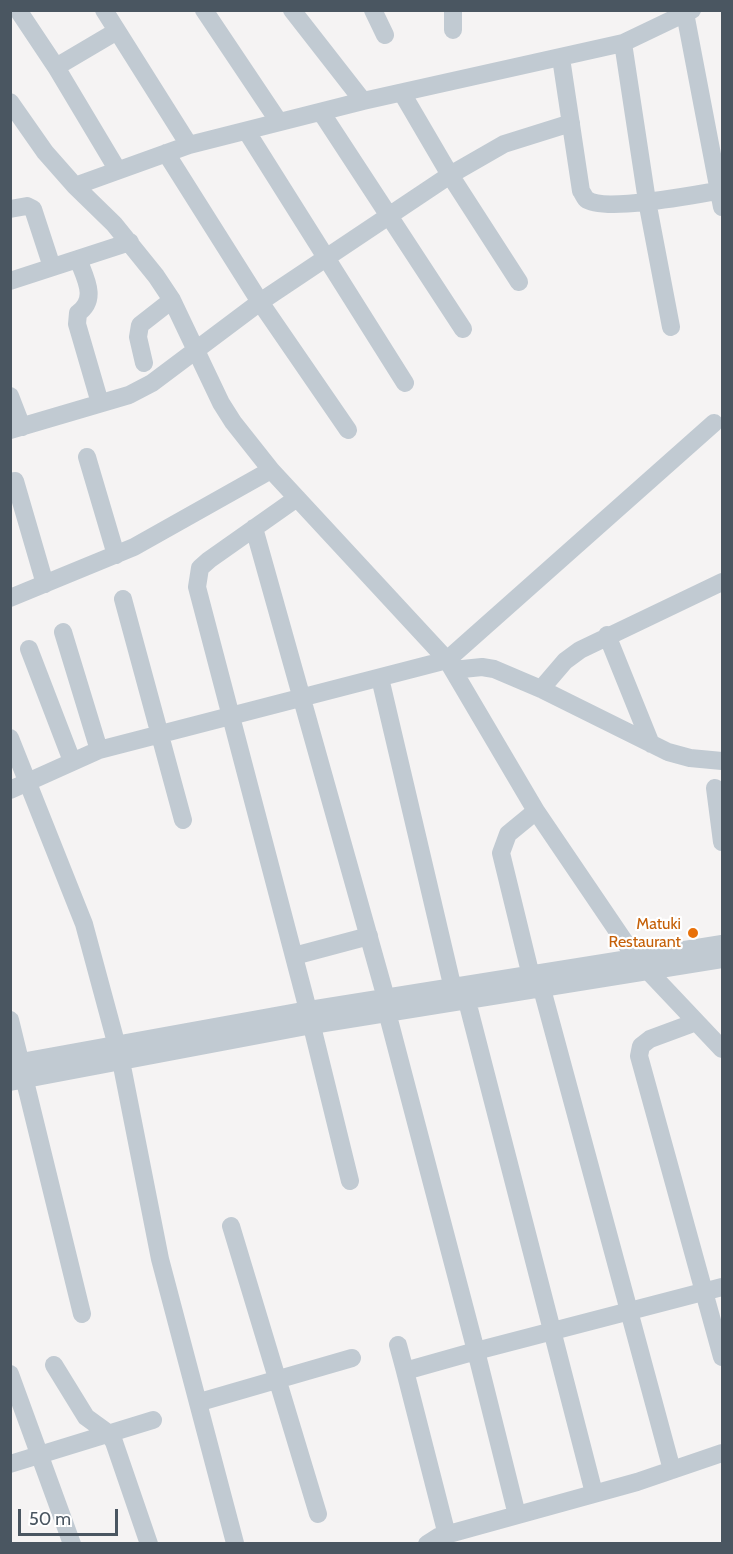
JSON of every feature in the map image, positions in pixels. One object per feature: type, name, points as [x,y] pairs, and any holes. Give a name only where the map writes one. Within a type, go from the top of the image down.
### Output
[{"type":"street","points":[[18,10],[56,67],[117,169]]},
{"type":"street","points":[[104,10],[189,146]]},
{"type":"street","points":[[204,10],[279,122]]},
{"type":"street","points":[[292,10],[363,101]]},
{"type":"street","points":[[373,10],[385,35]]},
{"type":"street","points":[[453,10],[453,30]]},
{"type":"street","points":[[75,186],[166,153],[279,122],[623,43],[688,12],[722,196],[623,204],[594,203],[585,199],[581,191],[561,58]]},
{"type":"street","points":[[56,67],[117,31]]},
{"type":"street","points":[[623,43],[647,201],[671,327]]},
{"type":"street","points":[[402,93],[450,176],[519,282]]},
{"type":"street","points":[[12,106],[45,152],[130,242],[172,300],[221,403],[271,470],[450,665],[536,811],[634,957],[723,1049]]},
{"type":"street","points":[[321,112],[463,329]]},
{"type":"street","points":[[10,396],[16,429],[129,395],[152,383],[260,302],[325,257],[450,176],[504,144],[571,123]]},
{"type":"street","points":[[248,132],[405,383]]},
{"type":"street","points":[[166,153],[260,302],[348,430]]},
{"type":"street","points":[[10,209],[27,206],[33,209],[52,267]]},
{"type":"street","points":[[10,281],[130,242]]},
{"type":"street","points":[[78,259],[90,299],[87,307],[78,313],[77,324],[100,403]]},
{"type":"street","points":[[144,363],[138,337],[140,325],[172,300]]},
{"type":"street","points":[[450,665],[714,423]]},
{"type":"street","points":[[87,457],[116,555]]},
{"type":"street","points":[[10,598],[116,555],[180,523],[271,470]]},
{"type":"street","points":[[15,481],[45,584]]},
{"type":"street","points":[[297,498],[209,560],[200,568],[197,577],[229,715],[310,1017],[350,1181]]},
{"type":"street","points":[[254,528],[369,936],[517,1515]]},
{"type":"street","points":[[541,689],[565,661],[607,635],[723,582]]},
{"type":"street","points":[[123,599],[183,820]]},
{"type":"street","points":[[63,633],[99,750]]},
{"type":"street","points":[[607,635],[651,744]]},
{"type":"street","points":[[29,649],[72,761]]},
{"type":"street","points":[[10,790],[99,750],[380,678],[450,665],[482,666],[541,689],[651,744],[690,758],[723,761]]},
{"type":"street","points":[[380,678],[460,995],[553,1330],[594,1493]]},
{"type":"street","points":[[10,738],[84,924],[119,1053],[160,1259],[200,1402],[235,1543]]},
{"type":"street","points":[[715,788],[723,842]]},
{"type":"street","points":[[536,811],[508,834],[501,852],[672,1470]]},
{"type":"street","points":[[294,956],[369,936]]},
{"type":"street","points":[[536,982],[634,957],[723,944]]},
{"type":"street","points":[[17,1071],[310,1017],[536,982],[648,970],[723,958]]},
{"type":"street","points":[[10,1020],[17,1071],[82,1314]]},
{"type":"street","points":[[696,1022],[650,1039],[641,1046],[639,1056],[714,1289],[723,1357]]},
{"type":"street","points":[[231,1226],[318,1514]]},
{"type":"street","points":[[405,1371],[714,1289]]},
{"type":"street","points":[[398,1345],[447,1535]]},
{"type":"street","points":[[200,1402],[352,1358]]},
{"type":"street","points":[[54,1365],[86,1417],[108,1432],[119,1451],[149,1544]]},
{"type":"street","points":[[10,1374],[72,1544]]},
{"type":"street","points":[[10,1464],[153,1420]]},
{"type":"street","points":[[426,1543],[723,1453]]},
{"type":"place","name":"Matuki Restaurant","points":[[693,933]]}]
